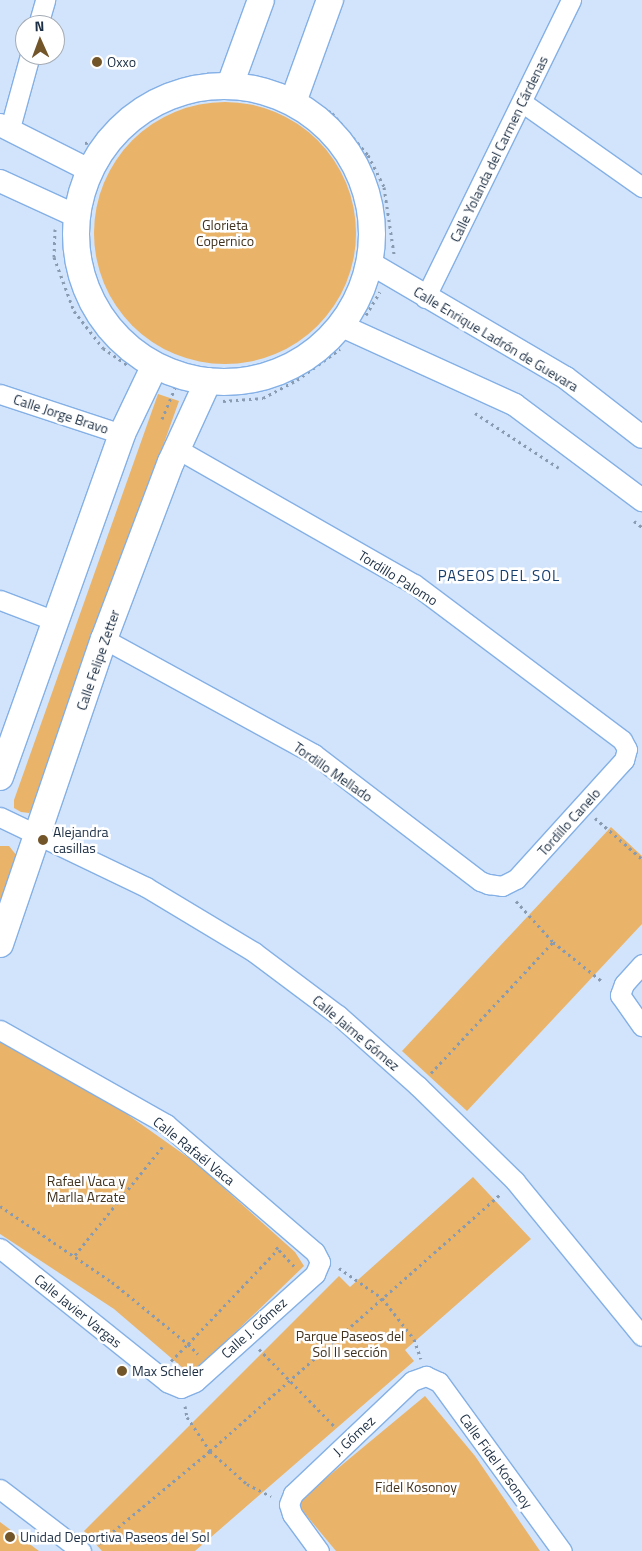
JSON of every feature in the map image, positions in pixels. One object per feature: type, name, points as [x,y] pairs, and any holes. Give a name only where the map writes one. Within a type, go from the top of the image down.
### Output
[{"type":"main road","points":[[232,79],[261,0]]},
{"type":"main road","points":[[295,98],[330,0]]},
{"type":"main road","points":[[232,79],[275,94],[295,98],[341,141],[358,167],[369,196],[379,269],[361,293],[348,328],[296,364],[274,373],[204,389],[180,376],[152,370],[101,318],[89,294],[76,251],[76,216],[89,170],[104,146],[124,124],[147,107],[173,94],[232,79]]},
{"type":"main road","points":[[0,777],[122,434],[152,370]]},
{"type":"main road","name":"Calle Felipe Zetter","points":[[0,944],[104,639],[176,448],[204,389]]},
{"type":"street","points":[[41,15],[45,0]]},
{"type":"street","name":"Calle Yolanda del Carmen Cárdenas","points":[[425,298],[523,103],[571,0]]},
{"type":"street","points":[[27,65],[5,127],[89,170]]},
{"type":"street","points":[[523,103],[642,188]]},
{"type":"street","points":[[0,181],[76,216]]},
{"type":"street","name":"Calle Enrique Ladrón de Guevara","points":[[379,269],[425,298],[566,378],[642,437]]},
{"type":"street","points":[[348,328],[515,405],[635,508]]},
{"type":"street","name":"Calle Jorge Bravo","points":[[0,394],[122,434]]},
{"type":"street","name":"Tordillo Palomo","points":[[176,448],[414,584],[622,740],[627,749]]},
{"type":"street","points":[[0,600],[55,621]]},
{"type":"street","name":"Tordillo Mellado","points":[[104,639],[314,754],[480,882],[502,886]]},
{"type":"street","name":"Tordillo Canelo","points":[[502,886],[516,879],[584,808],[624,760],[627,749]]},
{"type":"street","name":"Calle Jaime Gómez","points":[[0,817],[39,834],[146,888],[254,952],[338,1016],[418,1086],[514,1181],[642,1336]]},
{"type":"street","points":[[642,964],[624,984],[620,995],[626,1008],[642,1026]]},
{"type":"street","name":"Calle Rafaél Vaca","points":[[0,1030],[166,1124],[316,1252],[320,1262]]},
{"type":"street","name":"Calle Javier Vargas","points":[[0,1248],[158,1375],[182,1388]]},
{"type":"street","name":"Calle J. Gómez","points":[[182,1388],[195,1382],[315,1274],[320,1262]]},
{"type":"street","name":"J. Gómez","points":[[289,1504],[300,1485],[412,1381],[426,1376]]},
{"type":"street","name":"Calle Fidel Kosonoy","points":[[426,1376],[439,1382],[562,1551]]},
{"type":"street","points":[[0,1489],[81,1551]]},
{"type":"street","points":[[289,1504],[298,1523],[319,1551]]},
{"type":"path","points":[[47,223],[54,228],[54,257],[74,311],[103,348],[152,370],[204,389],[228,402],[263,398],[297,380],[344,346],[348,328],[379,269],[395,261],[390,211],[384,187],[368,155],[332,113],[295,98],[232,79],[201,73],[152,92],[100,132],[93,142],[78,144]]},
{"type":"path","points":[[472,411],[568,474]]},
{"type":"path","points":[[635,508],[642,527]]},
{"type":"path","points":[[584,808],[642,859]]},
{"type":"path","points":[[502,886],[553,942],[620,995]]},
{"type":"path","points":[[418,1086],[553,942]]},
{"type":"path","points":[[154,1142],[168,1152]]},
{"type":"path","points":[[75,1255],[162,1147]]},
{"type":"path","points":[[89,1551],[210,1451],[514,1181]]},
{"type":"path","points":[[0,1206],[75,1255],[188,1344],[212,1366]]},
{"type":"path","points":[[158,1375],[278,1249],[271,1243]]},
{"type":"path","points":[[320,1262],[347,1271],[382,1298],[414,1339],[426,1376]]},
{"type":"path","points":[[246,1336],[348,1441]]},
{"type":"path","points":[[182,1388],[187,1417],[210,1451],[247,1484],[289,1504]]},
{"type":"green space","name":"Glorieta Copernico","points":[[225,102],[251,105],[275,112],[298,124],[318,140],[334,160],[346,183],[353,207],[356,233],[353,259],[346,283],[334,306],[318,326],[298,342],[275,354],[251,361],[225,364],[199,361],[175,354],[152,342],[132,326],[116,306],[104,283],[97,259],[94,233],[97,207],[104,183],[116,160],[132,140],[152,124],[175,112],[199,105]]},
{"type":"green space","points":[[158,394],[179,401],[34,808],[29,813],[21,812],[14,808],[14,800]]},
{"type":"green space","points":[[611,827],[642,856],[642,924],[467,1111],[402,1051]]},
{"type":"green space","points":[[0,846],[9,846],[17,856],[0,904]]},
{"type":"green space","name":"Rafael Vaca y Marlla Arzate","points":[[0,1042],[97,1093],[196,1163],[295,1252],[304,1266],[191,1375],[114,1309],[0,1234]]},
{"type":"green space","name":"Parque Paseos del Sol II sección","points":[[473,1177],[531,1239],[405,1350],[414,1361],[195,1551],[102,1551],[84,1531],[339,1276],[350,1287]]},
{"type":"green space","name":"Fidel Kosonoy","points":[[425,1396],[475,1456],[540,1551],[336,1551],[296,1503]]},
{"type":"green space","name":"Unidad Deportiva Paseos del Sol","points":[[0,1522],[39,1551],[0,1551]]},
{"type":"place","name":"Oxxo","points":[[97,62]]},
{"type":"place","name":"Alejandra casillas","points":[[43,840]]},
{"type":"place","name":"Max Scheler","points":[[122,1371]]},
{"type":"place","name":"Unidad Deportiva Paseos del Sol","points":[[10,1537]]},
{"type":"district","name":"PASEOS DEL SOL","points":[[499,576]]}]
